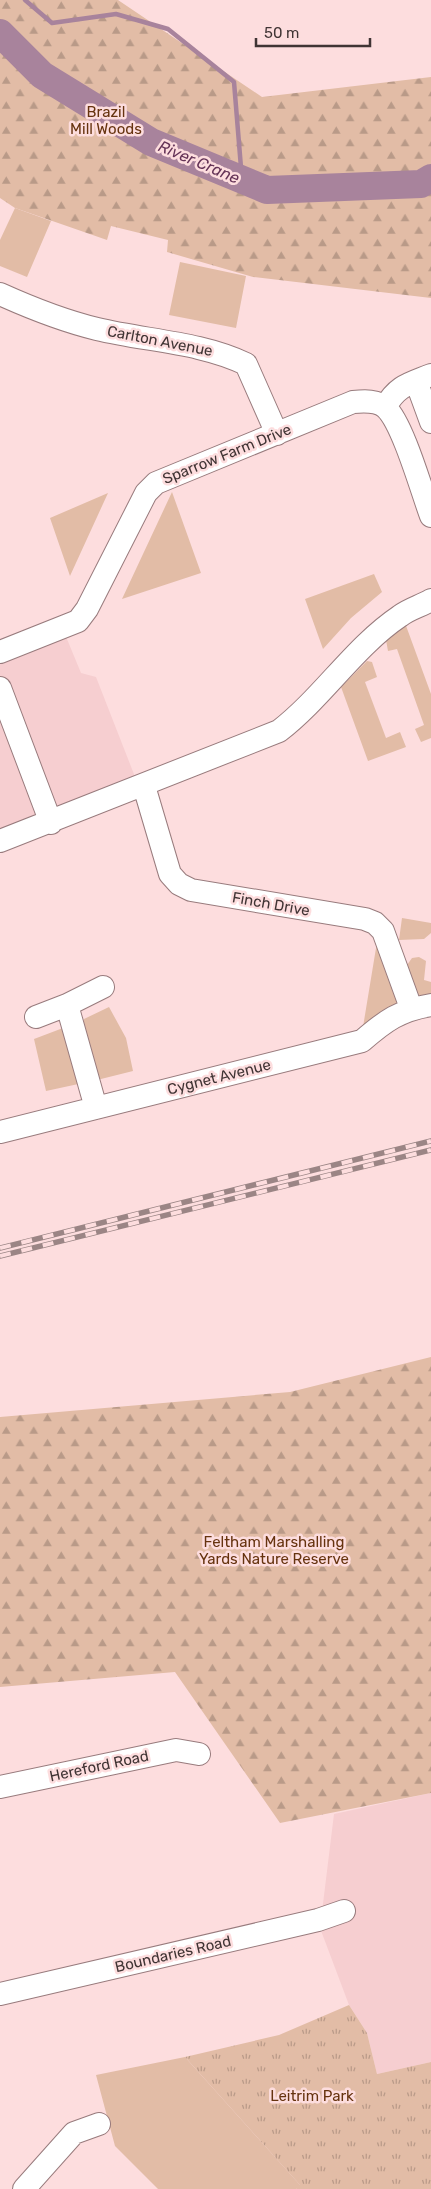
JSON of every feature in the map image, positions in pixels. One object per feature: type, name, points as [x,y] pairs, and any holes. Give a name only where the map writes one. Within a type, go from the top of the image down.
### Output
[{"type":"street","name":"Carlton Avenue","points":[[0,294],[28,307],[97,329],[224,353],[246,364],[277,434]]},
{"type":"street","points":[[431,422],[423,378],[402,386],[394,393],[385,406],[396,420],[431,516]]},
{"type":"street","name":"Sparrow Farm Drive","points":[[0,652],[78,621],[88,609],[146,493],[156,483],[353,402],[368,401],[385,406]]},
{"type":"street","points":[[0,841],[144,786],[279,731],[295,719],[373,639],[400,615],[431,600]]},
{"type":"street","points":[[0,688],[51,822]]},
{"type":"street","name":"Finch Drive","points":[[144,786],[170,874],[179,884],[191,890],[365,919],[375,923],[383,931],[421,1007]]},
{"type":"street","points":[[36,1017],[67,1005],[103,987]]},
{"type":"street","points":[[67,1005],[96,1108]]},
{"type":"street","name":"Cygnet Avenue","points":[[0,1132],[362,1041],[393,1016],[421,1007]]},
{"type":"street","name":"Hereford Road","points":[[0,1787],[176,1750],[199,1754]]},
{"type":"street","name":"Boundaries Road","points":[[0,1994],[318,1920],[344,1911]]},
{"type":"street","points":[[24,2189],[72,2124],[99,2124]]},
{"type":"shaded area","points":[[62,627],[81,673],[96,677],[139,787],[0,841],[0,652]]},
{"type":"shaded area","points":[[431,1793],[431,2062],[377,2074],[367,2033],[349,2005],[320,1928],[334,1814]]},
{"type":"green space","name":"Brazil Mill Woods","points":[[0,0],[118,0],[262,97],[431,77],[431,298],[253,277],[167,252],[168,240],[111,226],[107,240],[15,208],[0,198]]},
{"type":"green space","points":[[15,208],[51,221],[27,277],[0,266],[0,240]]},
{"type":"green space","points":[[180,262],[246,276],[236,328],[169,315]]},
{"type":"green space","points":[[172,492],[201,573],[122,599]]},
{"type":"green space","points":[[108,493],[70,576],[50,518]]},
{"type":"green space","points":[[374,574],[382,592],[351,618],[323,649],[305,599]]},
{"type":"green space","points":[[405,623],[431,694],[431,738],[421,742],[415,729],[424,725],[397,649],[388,651],[386,640]]},
{"type":"green space","points":[[367,661],[372,662],[377,677],[365,682],[386,738],[400,732],[406,747],[368,761],[341,687]]},
{"type":"green space","points":[[402,918],[431,923],[431,933],[424,939],[399,940]]},
{"type":"green space","points":[[377,942],[399,1001],[395,1006],[363,1027]]},
{"type":"green space","points":[[419,957],[426,961],[424,980],[431,982],[431,996],[420,996],[416,992],[407,965],[412,958]]},
{"type":"green space","points":[[109,1007],[126,1038],[133,1071],[97,1080],[83,1024],[84,1019]]},
{"type":"green space","points":[[63,1028],[83,1083],[46,1091],[34,1039]]},
{"type":"green space","name":"Feltham Marshalling Yards Nature Reserve","points":[[431,1357],[431,1793],[280,1823],[175,1672],[0,1687],[0,1417],[290,1392]]},
{"type":"green space","name":"Leitrim Park","points":[[349,2005],[367,2033],[377,2074],[431,2062],[431,2189],[296,2189],[300,2185],[185,2057],[279,2035]]},
{"type":"green space","points":[[185,2057],[301,2186],[296,2189],[158,2189],[115,2146],[96,2075]]},
{"type":"waterway","points":[[25,0],[52,23],[116,14],[168,29],[234,82],[242,180]]},
{"type":"waterway","name":"River Crane","points":[[0,33],[42,75],[151,142],[267,190],[421,184],[431,178]]},
{"type":"railway","points":[[0,1248],[431,1141]]},
{"type":"railway","points":[[0,1256],[431,1150]]}]
